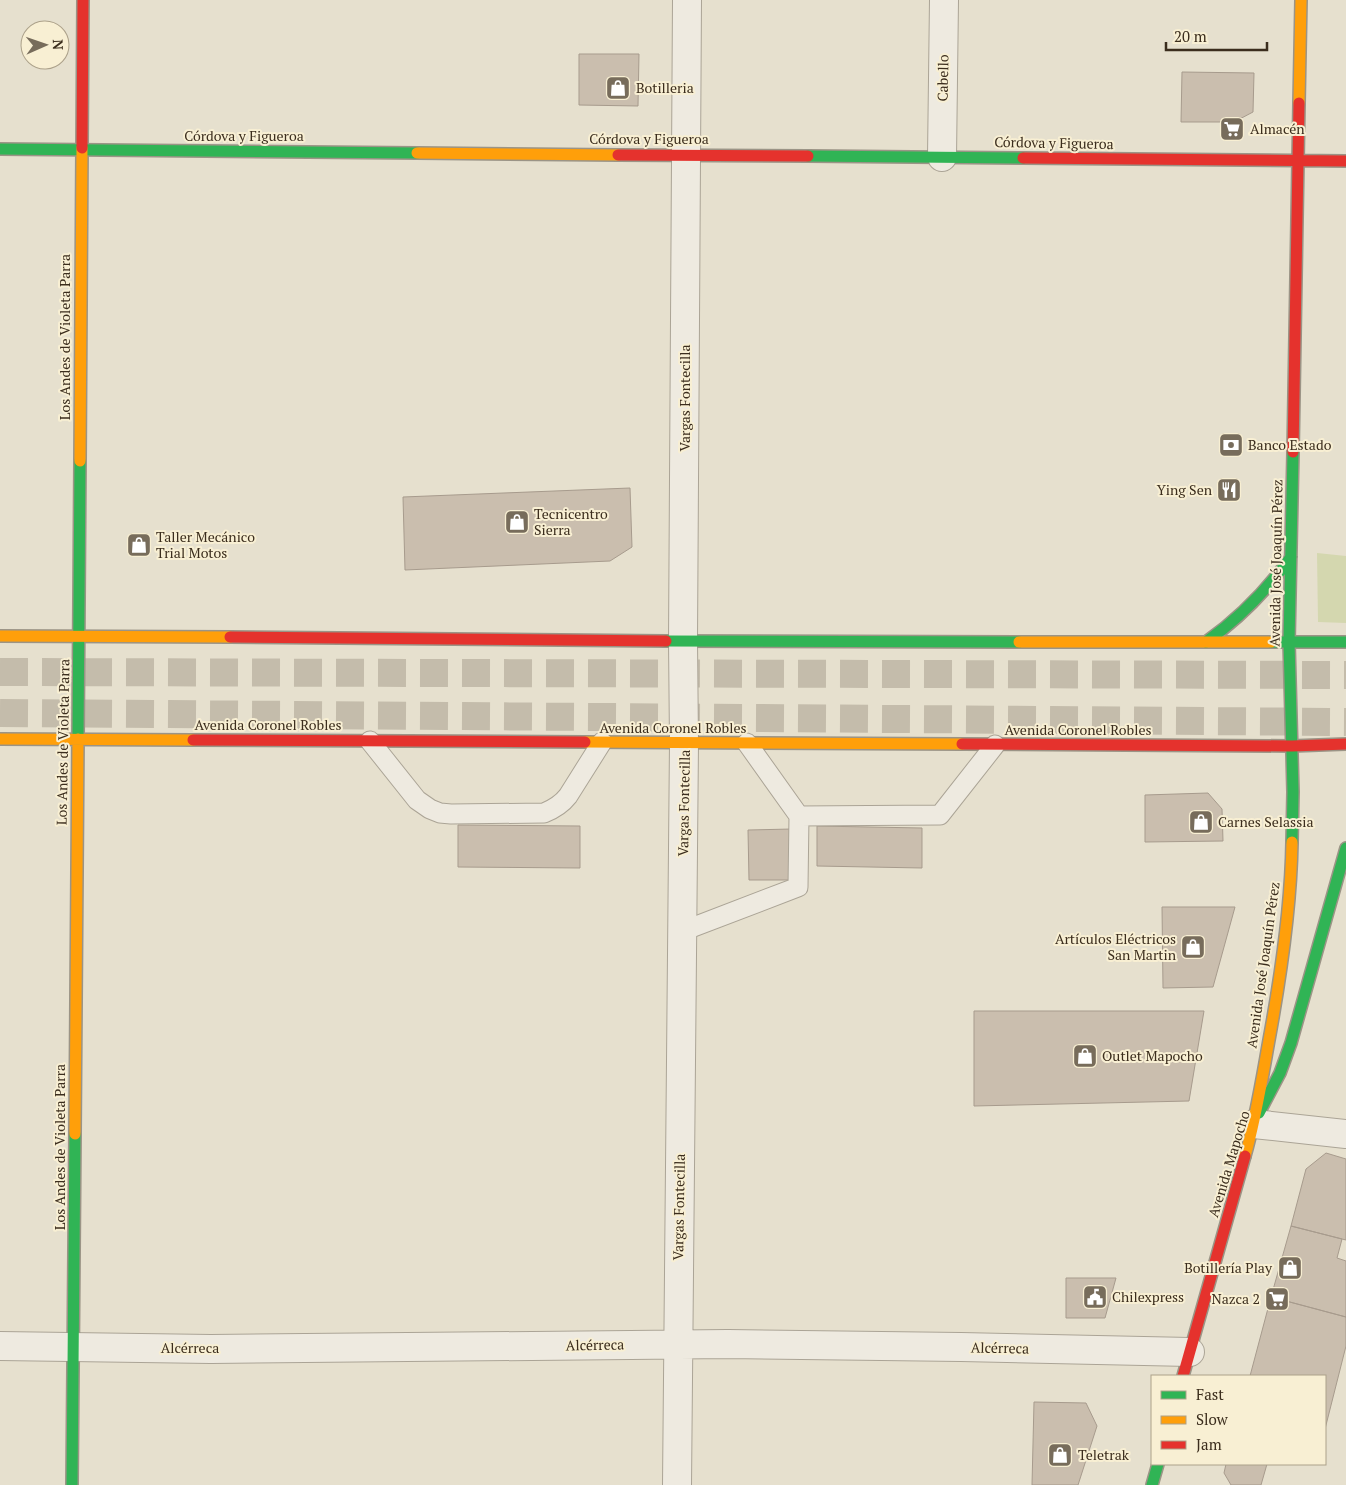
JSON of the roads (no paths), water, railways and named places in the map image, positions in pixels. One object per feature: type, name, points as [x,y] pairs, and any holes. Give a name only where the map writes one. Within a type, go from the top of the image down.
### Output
[{"type":"main road","name":"Los Andes de Violeta Parra","points":[[72,1485],[83,0]]},
{"type":"main road","name":"Avenida José Joaquín Pérez","points":[[1254,1124],[1280,970],[1290,896],[1292,746],[1289,642],[1301,0]]},
{"type":"main road","name":"Córdova y Figueroa","points":[[0,149],[1346,160]]},
{"type":"main road","points":[[1206,642],[1231,625],[1253,605],[1291,557]]},
{"type":"main road","points":[[0,636],[78,635],[683,641],[1346,642]]},
{"type":"main road","name":"Avenida Coronel Robles","points":[[0,739],[995,745],[1292,746],[1346,744]]},
{"type":"main road","name":"Avenida Mapocho","points":[[1187,1364],[1254,1124],[1280,1073],[1292,1043],[1346,848]]},
{"type":"main road","points":[[1152,1485],[1158,1465]]},
{"type":"street","name":"Vargas Fontecilla","points":[[677,1485],[683,930],[687,0]]},
{"type":"street","name":"Cabello","points":[[942,157],[944,0]]},
{"type":"street","points":[[1254,1124],[1346,1134]]},
{"type":"street","name":"Alcérreca","points":[[0,1346],[211,1349],[678,1344],[961,1347],[1187,1364]]},
{"type":"lane","points":[[370,741],[417,800],[430,809],[440,813],[451,814],[544,813],[554,810],[568,796],[602,742]]},
{"type":"lane","points":[[683,930],[798,887],[799,816],[747,743]]},
{"type":"lane","points":[[799,816],[940,814],[995,745]]},
{"type":"tunnel","points":[[0,672],[1346,675]]},
{"type":"tunnel","points":[[0,713],[1346,722]]},
{"type":"place","name":"Botilleria","points":[[618,88]]},
{"type":"place","name":"Almacén","points":[[1232,129]]},
{"type":"place","name":"Banco Estado","points":[[1231,445]]},
{"type":"place","name":"Ying Sen","points":[[1229,490]]},
{"type":"place","name":"Tecnicentro Sierra","points":[[517,522]]},
{"type":"place","name":"Taller Mecánico Trial Motos","points":[[139,545]]},
{"type":"place","name":"Carnes Selassia","points":[[1201,822]]},
{"type":"place","name":"Artículos Eléctricos San Martin","points":[[1193,947]]},
{"type":"place","name":"Outlet Mapocho","points":[[1085,1056]]},
{"type":"place","name":"Botillería Play","points":[[1290,1268]]},
{"type":"place","name":"Chilexpress","points":[[1095,1297]]},
{"type":"place","name":"Nazca 2","points":[[1277,1299]]},
{"type":"place","name":"Teletrak","points":[[1060,1455]]}]
